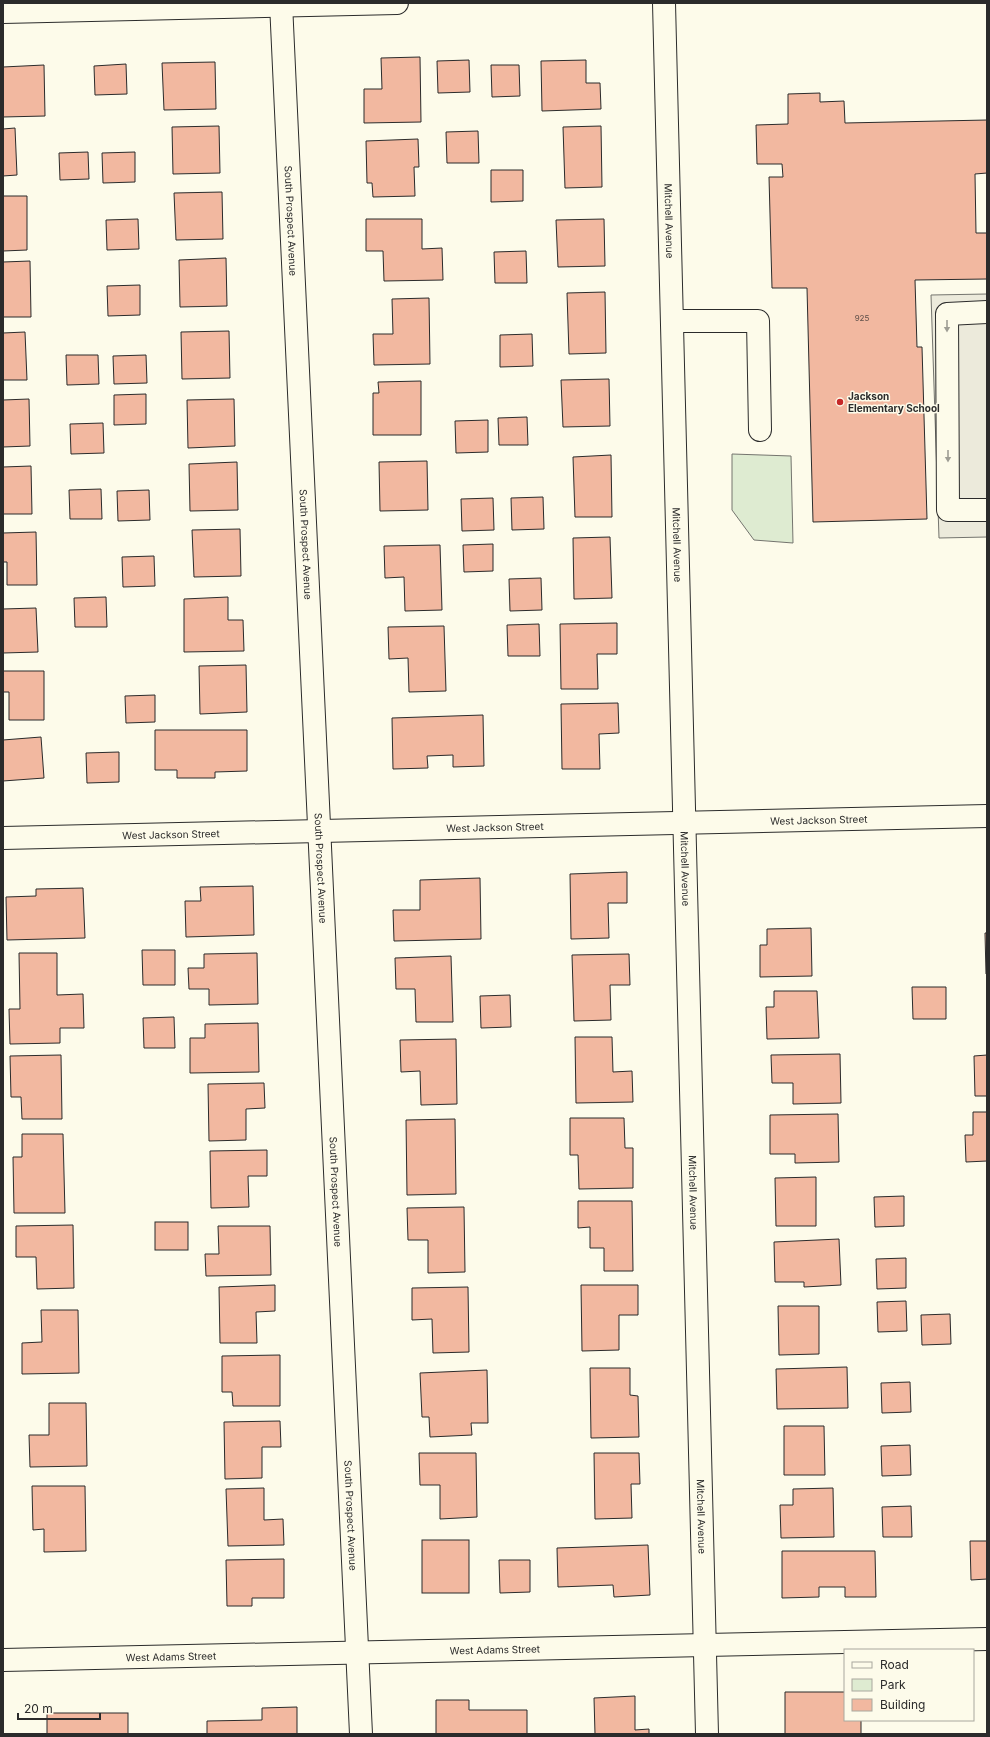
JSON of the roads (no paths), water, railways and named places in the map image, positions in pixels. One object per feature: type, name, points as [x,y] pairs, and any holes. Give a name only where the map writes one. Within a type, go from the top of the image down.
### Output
[{"type":"street","points":[[3,12],[281,4],[398,3]]},
{"type":"street","name":"Mitchell Avenue","points":[[664,3],[707,1734]]},
{"type":"street","name":"South Prospect Avenue","points":[[281,4],[361,1734]]},
{"type":"street","points":[[987,312],[947,314],[948,510],[987,510]]},
{"type":"street","points":[[672,322],[758,321],[760,430]]},
{"type":"street","name":"West Jackson Street","points":[[3,838],[987,816]]},
{"type":"street","name":"West Adams Street","points":[[3,1660],[987,1639]]},
{"type":"place","name":"Jackson Elementary School","points":[[840,402]]}]
